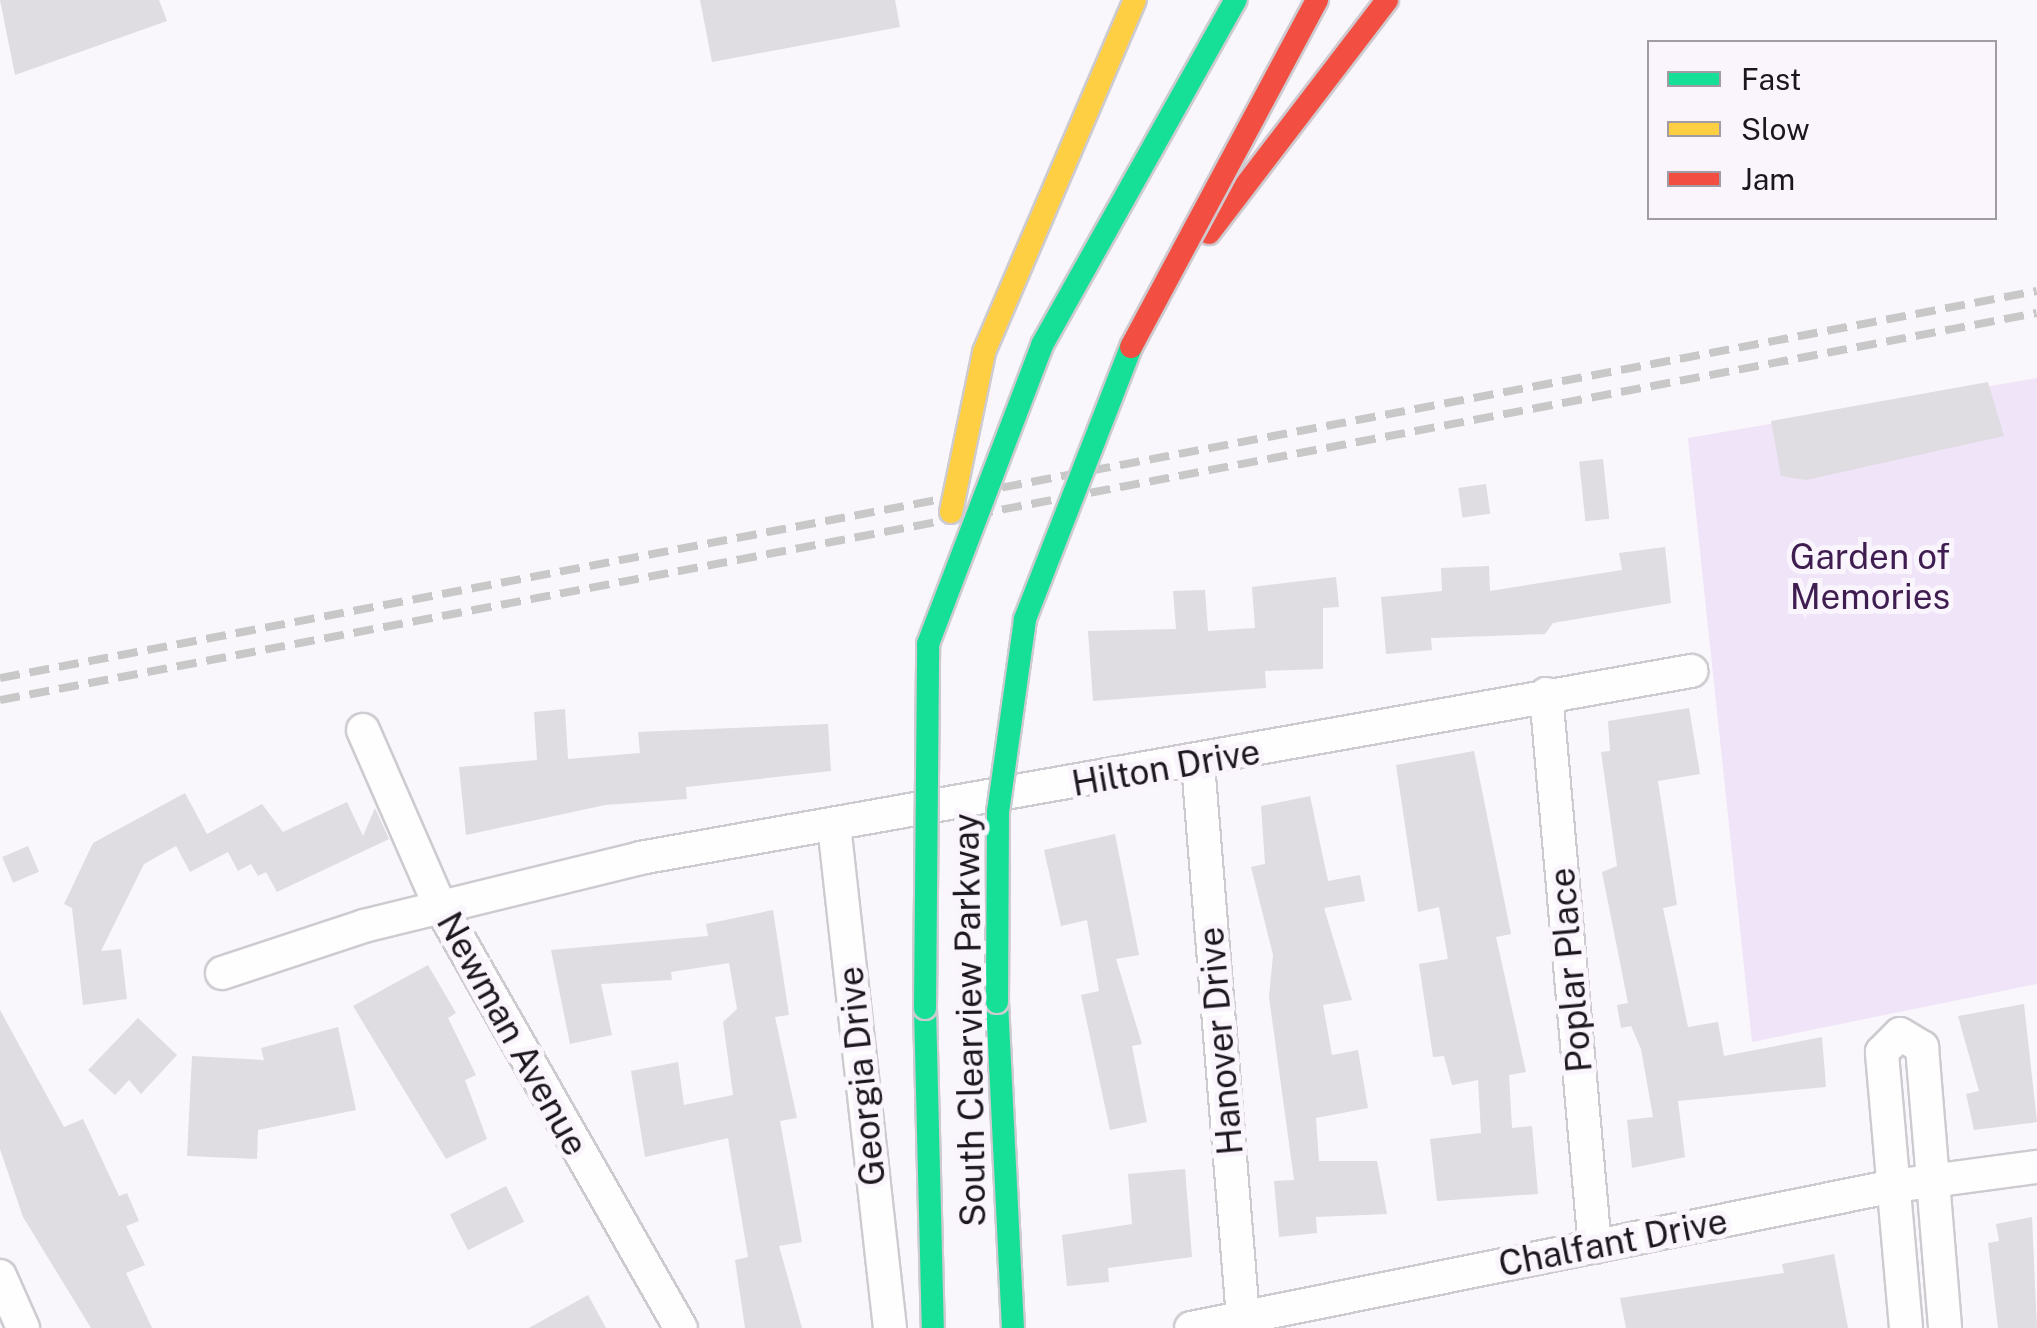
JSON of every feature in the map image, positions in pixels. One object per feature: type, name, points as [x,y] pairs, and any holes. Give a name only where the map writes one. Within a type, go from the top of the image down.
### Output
[{"type":"highway","points":[[928,644],[984,352],[1135,0]]},
{"type":"highway","name":"South Clearview Parkway","points":[[933,1328],[926,1008],[928,644],[1042,345],[1236,0]]},
{"type":"highway","name":"South Clearview Parkway","points":[[1013,1328],[998,1002],[998,812],[1025,619],[1138,328],[1317,0]]},
{"type":"highway","points":[[1138,328],[1387,0]]},
{"type":"street","name":"Hilton Drive","points":[[222,973],[440,906],[640,858],[1198,764],[1546,694],[1691,671]]},
{"type":"street","name":"Poplar Place","points":[[1546,694],[1595,1247]]},
{"type":"street","name":"Newman Avenue","points":[[363,730],[440,906],[681,1328]]},
{"type":"street","name":"Hanover Drive","points":[[1198,764],[1243,1318]]},
{"type":"street","name":"Georgia Drive","points":[[834,825],[890,1328]]},
{"type":"street","points":[[1906,1328],[1882,1052],[1900,1034],[1922,1047],[1945,1328]]},
{"type":"street","name":"Chalfant Drive","points":[[1191,1328],[1894,1186],[2037,1168]]},
{"type":"street","points":[[0,1276],[23,1328]]},
{"type":"green space","name":"Garden of Memories","points":[[2037,378],[2037,984],[1752,1042],[1688,438]]},
{"type":"building","points":[[0,0],[159,0],[167,21],[15,75]]},
{"type":"building","points":[[700,0],[895,0],[900,27],[712,62]]},
{"type":"building","points":[[1988,382],[2004,436],[1806,480],[1781,476],[1771,421]]},
{"type":"building","points":[[1603,459],[1609,519],[1585,521],[1579,462]]},
{"type":"building","points":[[1486,484],[1490,514],[1462,518],[1458,488]]},
{"type":"building","points":[[1665,547],[1671,603],[1553,623],[1545,634],[1431,638],[1432,650],[1386,654],[1381,597],[1442,591],[1441,568],[1489,566],[1490,591],[1622,570],[1619,553]]},
{"type":"building","points":[[1336,577],[1339,607],[1323,608],[1323,669],[1265,671],[1266,688],[1093,701],[1088,631],[1176,629],[1173,591],[1205,590],[1208,631],[1255,628],[1252,587]]},
{"type":"building","points":[[1689,708],[1700,774],[1658,781],[1677,905],[1663,908],[1688,1027],[1718,1022],[1724,1056],[1822,1037],[1826,1087],[1678,1101],[1685,1157],[1632,1168],[1627,1120],[1653,1117],[1641,1049],[1631,1026],[1621,1028],[1617,1005],[1628,1003],[1602,872],[1617,866],[1601,752],[1610,751],[1608,721]]},
{"type":"building","points":[[565,709],[568,759],[640,753],[638,732],[828,724],[831,771],[686,787],[687,799],[605,805],[466,835],[459,767],[537,760],[534,712]]},
{"type":"building","points":[[1474,751],[1511,934],[1496,937],[1526,1072],[1509,1075],[1512,1128],[1532,1126],[1538,1194],[1437,1201],[1430,1139],[1481,1133],[1478,1080],[1452,1085],[1444,1056],[1433,1057],[1419,964],[1448,959],[1439,907],[1418,912],[1396,765]]},
{"type":"building","points":[[185,793],[207,834],[262,804],[283,832],[347,802],[363,836],[375,808],[389,839],[277,892],[266,872],[258,876],[251,864],[238,871],[228,852],[190,872],[176,846],[144,864],[101,951],[121,949],[127,999],[83,1005],[72,908],[64,904],[93,843]]},
{"type":"building","points":[[1310,796],[1328,881],[1360,875],[1365,901],[1324,908],[1352,1000],[1323,1005],[1332,1055],[1358,1050],[1368,1108],[1316,1118],[1319,1161],[1377,1161],[1387,1214],[1316,1217],[1317,1233],[1279,1237],[1274,1181],[1294,1180],[1269,997],[1273,955],[1251,867],[1265,864],[1261,806]]},
{"type":"building","points":[[1115,834],[1139,955],[1116,959],[1142,1044],[1132,1046],[1147,1122],[1110,1130],[1081,995],[1099,991],[1087,920],[1061,926],[1044,850]]},
{"type":"building","points":[[28,846],[39,872],[13,883],[2,857]]},
{"type":"building","points":[[773,910],[789,1015],[775,1017],[797,1118],[780,1121],[802,1242],[779,1246],[802,1328],[745,1328],[735,1260],[748,1257],[728,1138],[645,1157],[631,1071],[678,1062],[684,1105],[733,1095],[723,1022],[737,1009],[729,963],[671,972],[672,980],[601,984],[612,1035],[570,1044],[551,950],[708,936],[706,924]]},
{"type":"building","points":[[428,965],[456,1013],[448,1018],[476,1075],[465,1080],[487,1139],[446,1159],[353,1006]]},
{"type":"building","points":[[2024,1004],[2037,1122],[1974,1130],[1966,1094],[1979,1091],[1958,1016]]},
{"type":"building","points":[[0,1010],[64,1127],[83,1119],[119,1196],[127,1193],[139,1221],[126,1226],[145,1265],[126,1273],[152,1328],[91,1328],[23,1217],[0,1149]]},
{"type":"building","points":[[138,1018],[177,1055],[141,1094],[129,1080],[115,1095],[88,1070]]},
{"type":"building","points":[[338,1027],[356,1110],[258,1130],[257,1159],[187,1156],[192,1056],[264,1060],[261,1048]]},
{"type":"building","points":[[1185,1169],[1192,1257],[1108,1268],[1109,1282],[1067,1286],[1062,1235],[1132,1224],[1128,1174]]},
{"type":"building","points":[[506,1186],[524,1222],[468,1250],[450,1215]]},
{"type":"building","points":[[2032,1217],[2037,1328],[1998,1328],[1988,1243],[1999,1241],[1996,1224]]},
{"type":"building","points":[[1834,1254],[1848,1328],[1626,1328],[1620,1298],[1784,1273],[1782,1264]]},
{"type":"building","points":[[588,1295],[606,1328],[529,1328]]},
{"type":"railway","points":[[0,678],[2037,291]]},
{"type":"railway","points":[[0,700],[2037,313]]},
{"type":"traffic: fast","points":[[925,1008],[928,644],[1042,345],[1236,0]]},
{"type":"traffic: fast","points":[[997,1002],[998,812],[1025,619],[1131,347]]},
{"type":"traffic: fast","points":[[997,1002],[1013,1328]]},
{"type":"traffic: fast","points":[[925,1008],[933,1328]]},
{"type":"traffic: jam","points":[[1131,347],[1317,0]]},
{"type":"traffic: jam","points":[[1209,233],[1387,0]]},
{"type":"traffic: slow","points":[[951,512],[984,352],[1135,0]]}]
